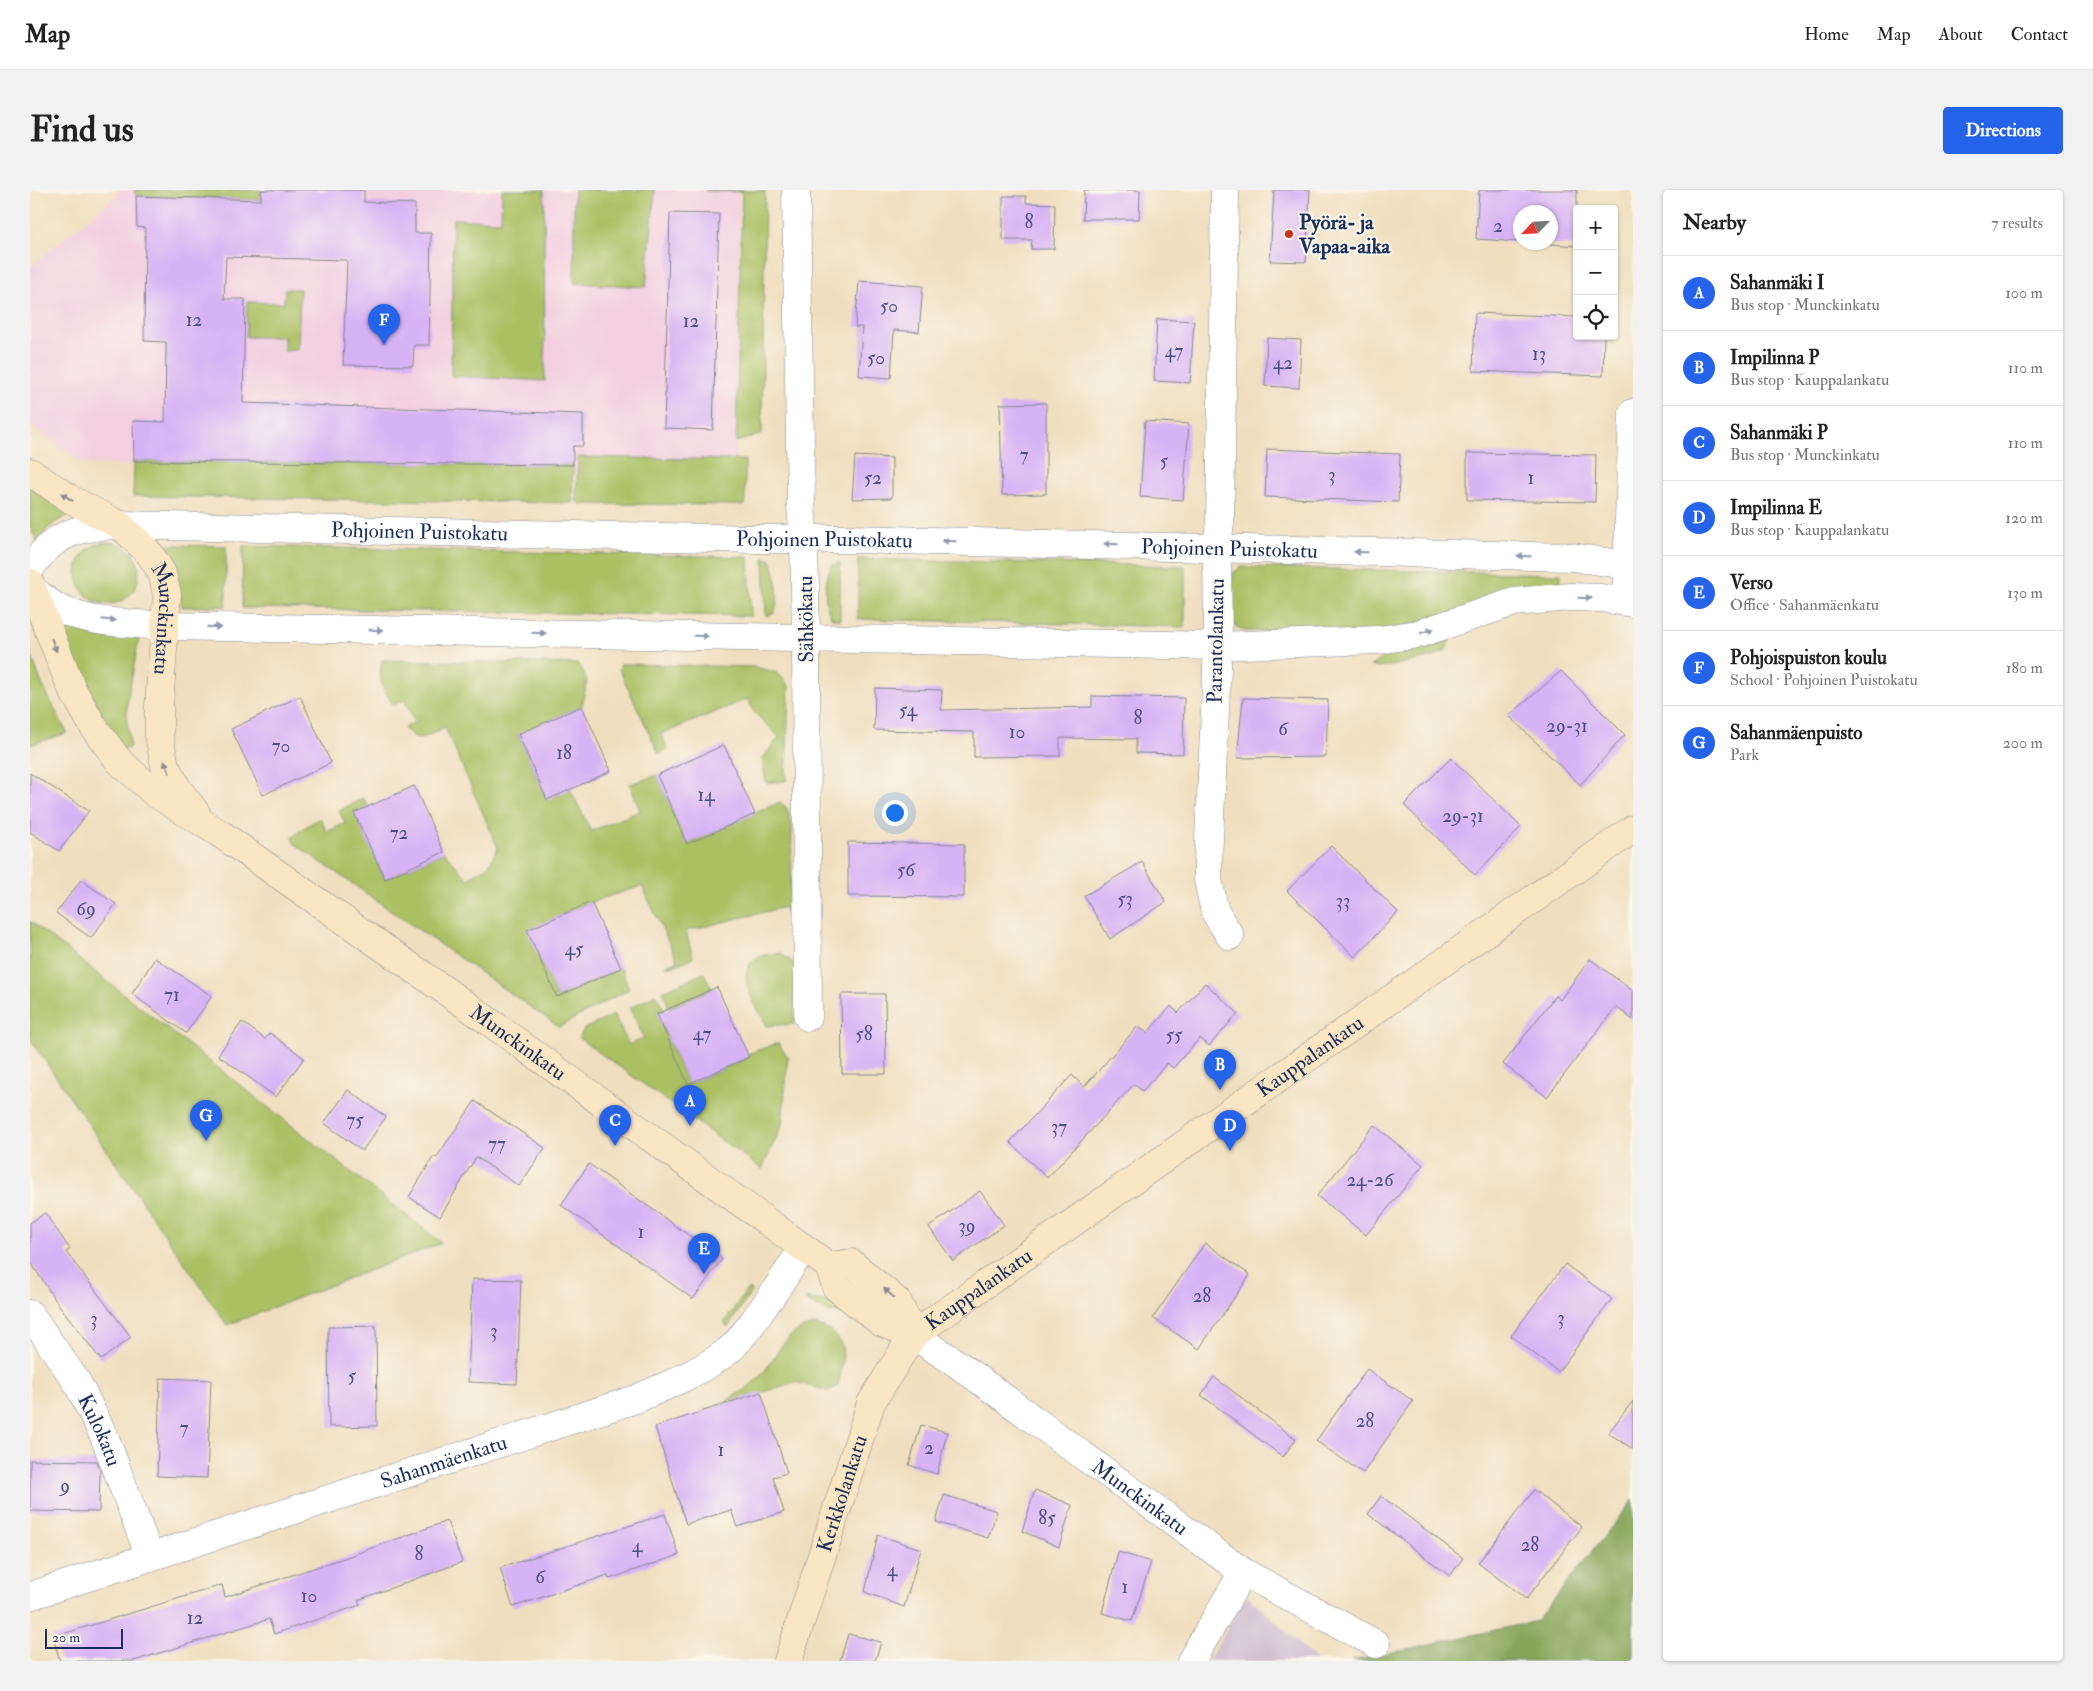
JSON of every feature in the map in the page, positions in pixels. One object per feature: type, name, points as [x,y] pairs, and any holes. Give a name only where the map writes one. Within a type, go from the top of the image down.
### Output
[{"type":"main road","name":"Munckinkatu","points":[[30,472],[72,500],[120,525],[150,554],[162,573],[167,594],[159,706],[159,735],[165,766],[178,789],[202,823]]},
{"type":"main road","name":"Munckinkatu","points":[[31,581],[72,689],[95,729],[119,761],[149,787],[473,1010],[829,1266],[836,1287],[882,1323],[913,1335]]},
{"type":"main road","name":"Kauppalankatu","points":[[913,1335],[1633,829]]},
{"type":"main road","name":"Kerkkolankatu","points":[[788,1661],[871,1403],[913,1335]]},
{"type":"street","name":"Sähkökatu","points":[[796,190],[801,506],[804,538],[806,639],[808,1018]]},
{"type":"street","name":"Parantolankatu","points":[[1225,190],[1220,513],[1217,547],[1218,646],[1208,880],[1215,912],[1230,936]]},
{"type":"street","points":[[31,581],[57,608],[74,614],[92,619],[165,626],[1218,646],[1380,640],[1418,634],[1514,602],[1571,597],[1601,598],[1629,602],[1633,413]]},
{"type":"street","name":"Pohjoinen Puistokatu","points":[[31,581],[36,560],[48,548],[73,531],[92,526],[120,525],[1217,547],[1572,557],[1613,563],[1630,569]]},
{"type":"street","name":"Sahanmäenkatu","points":[[30,1596],[636,1399],[682,1379],[709,1364],[729,1350],[740,1339],[775,1292],[803,1248]]},
{"type":"street","name":"Kulokatu","points":[[30,1314],[76,1382],[104,1436],[150,1558]]},
{"type":"street","name":"Munckinkatu","points":[[913,1335],[956,1363],[1243,1572],[1376,1644]]},
{"type":"street","points":[[1192,1661],[1243,1572]]},
{"type":"shaded area","points":[[119,190],[740,190],[735,460],[579,457],[578,472],[84,464],[30,424],[30,267],[115,197]]},
{"type":"shaded area","points":[[1247,1595],[1317,1661],[1208,1661]]},
{"type":"green space","points":[[134,190],[261,190],[261,200],[136,196]]},
{"type":"green space","points":[[502,190],[544,190],[545,381],[451,376],[453,219],[501,221]]},
{"type":"green space","points":[[574,190],[655,190],[646,287],[574,283]]},
{"type":"green space","points":[[706,190],[765,191],[762,434],[736,442],[742,192]]},
{"type":"green space","points":[[285,289],[300,289],[298,350],[284,351],[284,337],[246,337],[247,302],[284,303]]},
{"type":"green space","points":[[578,457],[745,460],[745,505],[581,504],[576,501]]},
{"type":"green space","points":[[134,461],[573,465],[572,503],[133,496]]},
{"type":"green space","points":[[30,487],[70,515],[51,526],[38,543],[30,528]]},
{"type":"green space","points":[[108,542],[120,545],[130,551],[136,561],[139,573],[136,585],[130,595],[120,601],[108,604],[96,601],[86,595],[80,585],[77,573],[80,561],[86,551],[96,545]]},
{"type":"green space","points":[[164,545],[226,546],[226,606],[182,607],[176,575]]},
{"type":"green space","points":[[243,546],[749,557],[751,616],[242,608]]},
{"type":"green space","points":[[764,558],[771,560],[776,579],[777,594],[774,613],[766,616]]},
{"type":"green space","points":[[858,559],[1185,566],[1185,627],[858,619]]},
{"type":"green space","points":[[840,562],[840,620],[832,618],[829,612],[826,592],[827,578],[831,566]]},
{"type":"green space","points":[[1241,567],[1561,574],[1560,589],[1380,632],[1244,631],[1235,626],[1231,617],[1230,585],[1233,573]]},
{"type":"green space","points":[[60,621],[87,634],[106,637],[136,636],[139,639],[127,703],[130,745],[128,749],[121,748],[80,675]]},
{"type":"green space","points":[[1452,635],[1445,651],[1434,657],[1379,668],[1370,666],[1393,653]]},
{"type":"green space","points":[[30,652],[42,684],[67,733],[30,745]]},
{"type":"green space","points":[[382,660],[579,664],[587,680],[582,706],[518,735],[547,799],[570,789],[591,831],[640,811],[630,784],[657,775],[687,844],[780,802],[787,808],[792,825],[790,933],[785,907],[686,931],[693,958],[673,966],[665,966],[677,960],[642,886],[591,902],[528,930],[557,997],[621,968],[629,989],[559,1027],[295,844],[292,838],[299,831],[320,818],[327,832],[345,823],[339,811],[363,798],[369,807],[355,814],[385,879],[444,852],[468,879],[489,865],[498,848],[445,727],[426,737],[416,738],[404,728],[415,722],[405,700],[393,705],[386,693],[380,673]]},
{"type":"green space","points":[[621,664],[756,667],[778,673],[789,686],[786,781],[766,783],[762,759],[779,737],[754,712],[748,699],[661,734],[668,749],[659,754],[619,669]]},
{"type":"green space","points":[[30,921],[442,1243],[227,1325],[30,1039]]},
{"type":"green space","points":[[781,953],[792,962],[796,970],[794,1024],[767,1026],[749,991],[747,972],[750,964],[758,957]]},
{"type":"green space","points":[[704,973],[712,989],[669,1008],[663,991]]},
{"type":"green space","points":[[655,994],[665,1010],[657,1014],[688,1084],[748,1058],[747,1054],[778,1043],[788,1057],[782,1125],[762,1169],[579,1038],[584,1029],[614,1015],[629,1045],[644,1038],[630,1008]]},
{"type":"green space","points":[[749,1289],[752,1291],[728,1327],[724,1323]]},
{"type":"green space","points":[[805,1299],[828,1302],[849,1312],[840,1314],[829,1312]]},
{"type":"green space","points":[[814,1325],[834,1334],[842,1347],[842,1365],[838,1385],[829,1391],[795,1382],[717,1407],[756,1380],[794,1333]]},
{"type":"green space","points":[[1633,1500],[1633,1661],[1352,1661],[1537,1621]]},
{"type":"building","points":[[261,190],[364,190],[364,202],[415,204],[415,233],[431,233],[429,345],[414,345],[413,366],[343,365],[347,260],[226,257],[224,299],[245,299],[243,403],[583,414],[583,446],[573,446],[573,465],[134,461],[133,421],[165,422],[166,342],[144,341],[145,228],[137,227],[136,196],[261,200]]},
{"type":"building","points":[[1084,190],[1140,190],[1139,219],[1083,219]]},
{"type":"building","name":"Pyörä- ja Vapaa-aika","points":[[1274,190],[1310,190],[1306,262],[1270,261]]},
{"type":"building","points":[[1479,190],[1577,190],[1577,205],[1573,205],[1573,246],[1558,245],[1558,205],[1513,205],[1513,242],[1476,239]]},
{"type":"building","points":[[1003,196],[1026,196],[1026,203],[1055,204],[1054,249],[1031,249],[1032,240],[1003,240]]},
{"type":"building","points":[[670,213],[719,214],[713,430],[664,428]]},
{"type":"building","points":[[859,281],[923,286],[919,332],[894,330],[891,378],[859,376],[862,327],[855,327]]},
{"type":"building","points":[[1475,313],[1573,317],[1573,340],[1604,340],[1603,376],[1473,371]]},
{"type":"building","points":[[1157,319],[1194,321],[1190,383],[1154,381]]},
{"type":"building","points":[[1267,338],[1301,340],[1299,388],[1265,386]]},
{"type":"building","points":[[1046,403],[1046,494],[1002,495],[1000,404]]},
{"type":"building","points":[[1145,421],[1189,424],[1183,500],[1140,497]]},
{"type":"building","points":[[1267,449],[1400,454],[1398,502],[1265,497]]},
{"type":"building","points":[[1467,453],[1596,455],[1595,502],[1467,500]]},
{"type":"building","points":[[855,456],[892,458],[892,498],[852,499]]},
{"type":"building","points":[[1561,671],[1625,735],[1580,785],[1509,716]]},
{"type":"building","points":[[875,688],[942,690],[941,710],[1092,707],[1092,696],[1184,698],[1183,754],[1136,753],[1136,739],[1060,738],[1060,756],[974,757],[974,732],[874,730]]},
{"type":"building","points":[[300,696],[331,763],[263,795],[231,729]]},
{"type":"building","points":[[1243,698],[1328,700],[1326,757],[1237,758]]},
{"type":"building","points":[[582,706],[611,771],[547,800],[518,734]]},
{"type":"building","points":[[724,745],[755,814],[687,844],[657,775]]},
{"type":"building","points":[[1451,758],[1521,827],[1475,875],[1404,805]]},
{"type":"building","points":[[30,773],[89,811],[59,851],[30,832]]},
{"type":"building","points":[[414,786],[444,852],[385,879],[354,813]]},
{"type":"building","points":[[848,842],[964,844],[964,897],[848,896]]},
{"type":"building","points":[[1331,846],[1398,912],[1355,957],[1287,891]]},
{"type":"building","points":[[1142,862],[1166,902],[1110,939],[1084,896]]},
{"type":"building","points":[[81,880],[116,904],[91,938],[56,913]]},
{"type":"building","points":[[591,902],[621,968],[557,997],[527,930]]},
{"type":"building","points":[[155,958],[212,996],[186,1033],[132,994]]},
{"type":"building","points":[[1590,959],[1633,991],[1633,1020],[1616,1007],[1547,1097],[1503,1064],[1555,996],[1560,1000]]},
{"type":"building","points":[[1205,983],[1238,1013],[1209,1046],[1200,1038],[1173,1068],[1167,1063],[1142,1091],[1134,1084],[1047,1178],[1010,1142],[1072,1075],[1084,1087],[1138,1026],[1147,1033],[1171,1006],[1178,1013]]},
{"type":"building","points":[[717,987],[749,1057],[688,1084],[657,1014]]},
{"type":"building","points":[[841,994],[885,994],[886,1074],[842,1074]]},
{"type":"building","points":[[242,1022],[265,1039],[270,1033],[304,1058],[276,1097],[218,1055]]},
{"type":"building","points":[[348,1090],[386,1117],[362,1151],[324,1123]]},
{"type":"building","points":[[475,1101],[545,1148],[519,1186],[476,1157],[440,1217],[409,1197],[434,1156],[436,1158]]},
{"type":"building","points":[[1374,1125],[1423,1165],[1366,1235],[1317,1196]]},
{"type":"building","points":[[589,1164],[722,1259],[693,1299],[561,1205]]},
{"type":"building","points":[[980,1191],[1004,1225],[953,1261],[929,1227]]},
{"type":"building","points":[[45,1213],[70,1249],[66,1252],[131,1337],[101,1360],[56,1301],[30,1261],[30,1223]]},
{"type":"building","points":[[1205,1243],[1250,1275],[1199,1349],[1153,1318]]},
{"type":"building","points":[[1565,1264],[1612,1299],[1558,1372],[1511,1336]]},
{"type":"building","points":[[472,1279],[521,1280],[517,1384],[468,1382]]},
{"type":"building","points":[[376,1326],[377,1426],[329,1427],[328,1327]]},
{"type":"building","points":[[1367,1369],[1413,1401],[1363,1473],[1316,1441]]},
{"type":"building","points":[[1214,1377],[1296,1439],[1283,1457],[1201,1395]]},
{"type":"building","points":[[160,1378],[211,1380],[207,1478],[157,1476]]},
{"type":"building","points":[[761,1392],[787,1473],[773,1477],[784,1512],[737,1527],[731,1510],[686,1524],[655,1427]]},
{"type":"building","points":[[1633,1401],[1633,1449],[1608,1433]]},
{"type":"building","points":[[921,1425],[947,1432],[937,1474],[909,1465]]},
{"type":"building","points":[[30,1460],[97,1461],[100,1469],[99,1512],[30,1511]]},
{"type":"building","points":[[1035,1490],[1072,1505],[1059,1547],[1022,1531]]},
{"type":"building","points":[[1534,1490],[1582,1527],[1526,1599],[1478,1563]]},
{"type":"building","points":[[944,1495],[997,1511],[988,1538],[936,1522]]},
{"type":"building","points":[[1381,1496],[1463,1558],[1450,1576],[1368,1514]]},
{"type":"building","points":[[665,1514],[679,1555],[609,1579],[608,1575],[513,1607],[500,1568]]},
{"type":"building","points":[[447,1521],[462,1562],[358,1600],[360,1605],[274,1634],[269,1619],[134,1661],[60,1661],[53,1637],[222,1585],[225,1597],[344,1558]]},
{"type":"building","points":[[878,1535],[921,1549],[904,1607],[865,1592]]},
{"type":"building","points":[[1118,1552],[1151,1562],[1132,1621],[1102,1613]]},
{"type":"building","points":[[848,1634],[881,1642],[875,1661],[840,1661]]},
{"type":"place","name":"Pyörä- ja Vapaa-aika","points":[[1289,234]]},
{"type":"place","name":"Pohjoispuiston koulu","points":[[384,345]]},
{"type":"place","name":"Impilinna P","points":[[1220,1090]]},
{"type":"place","name":"Sahanmäki I","points":[[690,1126]]},
{"type":"place","name":"Sahanmäenpuisto","points":[[206,1141]]},
{"type":"place","name":"Sahanmäki P","points":[[615,1146]]},
{"type":"place","name":"Impilinna E","points":[[1230,1151]]},
{"type":"place","name":"Verso","points":[[704,1274]]}]
